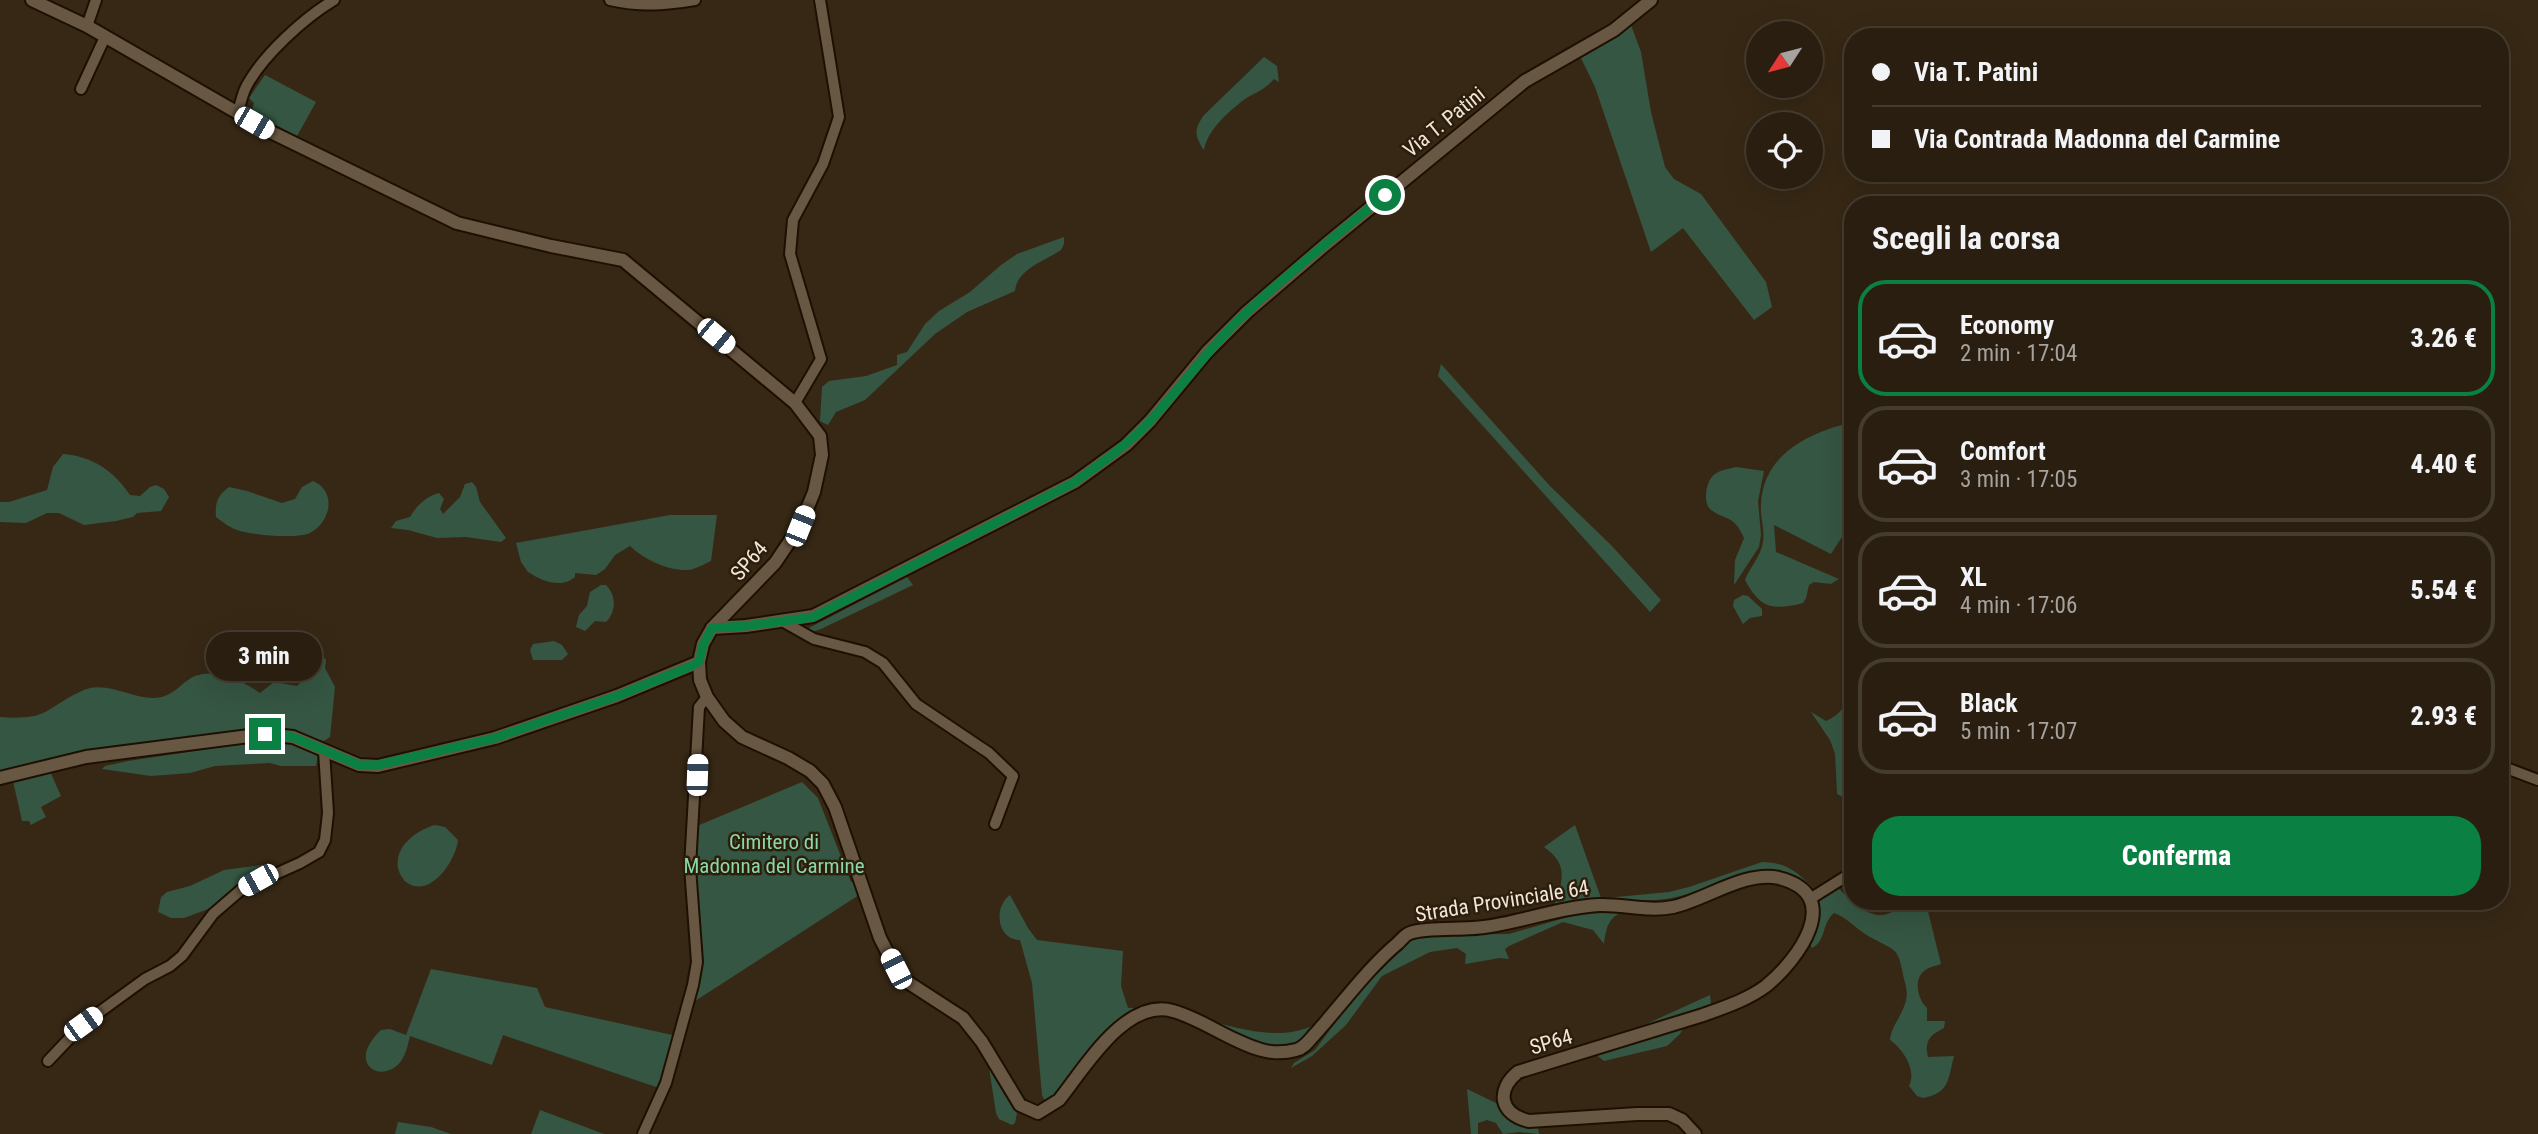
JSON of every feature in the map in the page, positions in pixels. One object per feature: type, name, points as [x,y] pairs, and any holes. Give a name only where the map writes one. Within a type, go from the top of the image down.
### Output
[{"type":"street","name":"SP64","points":[[32,0],[87,26],[271,132],[457,223],[623,260],[795,403],[820,436],[822,455],[814,492],[800,526],[775,563],[712,628],[703,645],[699,662]]},
{"type":"street","points":[[87,26],[96,0]]},
{"type":"street","points":[[238,113],[244,90],[257,68],[293,32],[334,0]]},
{"type":"street","points":[[610,0],[635,6],[695,0]]},
{"type":"street","points":[[795,403],[821,359],[790,254],[793,219],[823,164],[839,117],[820,0]]},
{"type":"street","name":"Via T. Patini","points":[[712,628],[813,617],[1075,482],[1126,445],[1150,421],[1207,352],[1247,312],[1325,245],[1525,81],[1614,30],[1651,0]]},
{"type":"street","points":[[81,89],[105,37]]},
{"type":"street","points":[[782,621],[814,639],[865,652],[883,663],[916,704],[989,753],[1009,770],[1013,776],[995,824]]},
{"type":"street","points":[[0,778],[86,757],[265,734],[293,737],[359,765],[400,762],[495,738],[617,696],[699,662]]},
{"type":"street","name":"Strada Provinciale 64","points":[[699,662],[700,680],[724,721],[742,737],[810,771],[823,784],[835,807],[880,938],[896,969],[906,981],[963,1018],[982,1042],[1020,1105],[1038,1113],[1059,1100],[1111,1035],[1125,1022],[1145,1011],[1172,1010],[1253,1048],[1277,1054],[1301,1049],[1386,953],[1410,933],[1484,928],[1598,905],[1655,909],[1673,906],[1759,877],[1777,878],[1794,884],[1810,899]]},
{"type":"street","points":[[643,1134],[666,1083],[697,962],[690,867],[699,708],[707,696]]},
{"type":"street","points":[[48,1061],[83,1024],[182,956],[214,914],[242,889],[319,852],[325,840],[328,813],[324,751]]},
{"type":"street","points":[[2509,769],[2538,780]]},
{"type":"street","points":[[1810,899],[1844,878]]},
{"type":"street","name":"SP64","points":[[1695,1134],[1682,1121],[1669,1114],[1538,1121],[1520,1119],[1509,1110],[1503,1093],[1507,1083],[1518,1072],[1732,1005],[1755,993],[1779,974],[1809,932],[1814,920],[1810,899]]},
{"type":"green space","points":[[1631,25],[1641,52],[1651,112],[1665,167],[1674,179],[1701,194],[1766,282],[1772,307],[1754,320],[1683,228],[1651,252],[1595,87],[1580,56]]},
{"type":"green space","points":[[1264,57],[1277,66],[1279,82],[1274,79],[1230,111],[1213,129],[1204,150],[1196,132],[1204,115]]},
{"type":"green space","points":[[265,75],[316,102],[297,136],[260,117],[252,109],[254,103],[249,98]]},
{"type":"green space","points":[[1064,237],[1061,250],[1026,271],[1017,283],[1015,291],[967,312],[935,334],[865,400],[836,412],[828,425],[820,421],[822,387],[829,381],[866,376],[897,365],[897,355],[907,352],[925,324],[939,311],[970,292],[1017,254]]},
{"type":"green space","points":[[1441,364],[1550,486],[1612,546],[1661,600],[1650,612],[1438,376]]},
{"type":"green space","points":[[1844,424],[1844,534],[1831,554],[1774,525],[1776,552],[1839,579],[1831,584],[1814,582],[1809,585],[1803,603],[1783,607],[1768,605],[1756,597],[1745,580],[1762,547],[1761,504],[1764,487],[1770,472],[1792,448]]},
{"type":"green space","points":[[63,454],[74,455],[101,466],[117,479],[130,495],[140,496],[156,485],[164,489],[169,497],[161,511],[137,513],[133,517],[116,521],[84,525],[59,513],[47,513],[26,523],[0,522],[0,502],[9,502],[47,490],[53,467]]},
{"type":"green space","points":[[1736,467],[1764,471],[1758,501],[1761,535],[1759,547],[1734,585],[1735,560],[1744,538],[1733,522],[1708,507],[1706,497],[1707,486],[1715,474]]},
{"type":"green space","points":[[313,481],[326,492],[328,507],[323,522],[310,533],[286,536],[246,532],[227,525],[216,517],[218,500],[229,487],[282,503],[295,499],[302,487]]},
{"type":"green space","points":[[472,482],[480,502],[506,538],[501,542],[466,537],[437,538],[391,528],[396,521],[410,517],[419,505],[435,494],[439,493],[444,499],[440,509],[443,514],[460,497],[465,484]]},
{"type":"green space","points":[[670,515],[717,515],[711,561],[689,570],[673,569],[650,560],[630,546],[615,555],[605,569],[596,575],[575,573],[575,577],[570,581],[558,583],[545,581],[528,572],[521,562],[516,543]]},
{"type":"green space","points":[[907,577],[913,585],[821,629],[812,632],[807,629]]},
{"type":"green space","points":[[606,585],[613,598],[610,618],[606,622],[595,621],[585,631],[576,627],[579,615],[587,606],[590,592]]},
{"type":"green space","points":[[1743,595],[1748,596],[1762,609],[1762,616],[1750,618],[1743,624],[1733,606],[1734,600]]},
{"type":"green space","points":[[554,641],[562,645],[568,654],[562,660],[533,660],[530,650],[533,644]]},
{"type":"green space","points":[[310,650],[320,653],[326,660],[325,668],[335,687],[330,737],[324,741],[285,732],[253,729],[76,753],[0,773],[0,717],[36,715],[73,695],[98,687],[145,697],[160,697],[172,692],[190,678],[213,673],[229,677],[260,693],[274,682],[297,686],[304,679],[306,654]]},
{"type":"green space","points":[[1843,708],[1843,797],[1837,794],[1835,754],[1830,740],[1811,712],[1826,721]]},
{"type":"green space","points":[[267,740],[286,741],[318,755],[316,766],[281,766],[270,763],[215,766],[190,773],[151,776],[102,769],[128,761]]},
{"type":"green space","points":[[49,769],[61,796],[41,807],[46,817],[31,825],[29,821],[22,821],[13,781]]},
{"type":"green space","name":"Cimitero di Madonna del Carmine","points":[[802,782],[818,798],[851,882],[855,881],[859,895],[692,1003],[694,855],[697,826]]},
{"type":"green space","points":[[435,825],[445,827],[458,840],[456,848],[440,875],[424,886],[415,886],[406,882],[400,873],[400,853],[414,835]]},
{"type":"green space","points":[[1575,825],[1601,898],[1554,906],[1560,889],[1561,867],[1552,853],[1544,847]]},
{"type":"green space","points":[[1762,862],[1779,864],[1792,870],[1815,890],[1793,875],[1763,870],[1672,898],[1606,898],[1669,892]]},
{"type":"green space","points":[[268,864],[277,869],[208,909],[184,918],[171,918],[158,912],[161,897],[167,892],[190,886],[224,870]]},
{"type":"green space","points":[[1837,887],[1844,894],[1844,910],[1863,910],[1880,915],[1895,910],[1928,910],[1941,964],[1924,971],[1919,979],[1918,990],[1927,1008],[1927,1021],[1945,1021],[1944,1028],[1929,1039],[1928,1057],[1954,1056],[1949,1078],[1938,1093],[1923,1098],[1917,1096],[1909,1086],[1911,1073],[1907,1060],[1890,1040],[1907,995],[1898,955],[1834,913],[1827,922],[1820,941],[1812,948],[1809,942],[1820,899]]},
{"type":"green space","points":[[1010,895],[1037,940],[1123,951],[1121,986],[1128,1008],[1136,1008],[1108,1029],[1071,1080],[1045,1101],[1042,1095],[1032,983],[1020,940],[1006,935],[1000,922],[1001,907]]},
{"type":"green space","points":[[1624,912],[1611,920],[1604,944],[1593,930],[1563,922],[1509,946],[1505,949],[1509,959],[1465,964],[1466,954],[1457,948],[1430,952],[1382,976],[1346,1025],[1312,1056],[1291,1068],[1294,1063],[1315,1050],[1389,954],[1412,939],[1428,935],[1509,934],[1578,914]]},
{"type":"green space","points":[[431,969],[537,988],[545,1007],[677,1036],[662,1089],[503,1035],[492,1065],[410,1036],[403,1058],[396,1067],[387,1071],[371,1068],[366,1054],[370,1043],[381,1030],[390,1029],[406,1035]]},
{"type":"green space","points":[[1710,995],[1711,1005],[1644,1025]]},
{"type":"green space","points":[[1201,1019],[1246,1030],[1276,1033],[1306,1029],[1320,1022],[1297,1046],[1264,1047]]},
{"type":"green space","points":[[1686,1023],[1680,1034],[1667,1046],[1604,1061],[1595,1054]]},
{"type":"green space","points":[[989,1068],[1017,1113],[1012,1125],[999,1119],[996,1113]]},
{"type":"green space","points":[[1467,1089],[1496,1103],[1506,1118],[1514,1124],[1538,1128],[1539,1134],[1503,1134],[1496,1123],[1487,1120],[1478,1123],[1478,1134],[1471,1134]]},
{"type":"green space","points":[[540,1110],[604,1134],[531,1134]]},
{"type":"green space","points":[[398,1122],[431,1127],[451,1134],[395,1134]]},
{"type":"route","points":[[265,734],[293,737],[359,765],[400,762],[495,738],[617,696],[689,667],[699,662],[703,645],[712,628],[813,617],[1075,482],[1126,445],[1150,421],[1207,352],[1247,312],[1385,195]]}]
